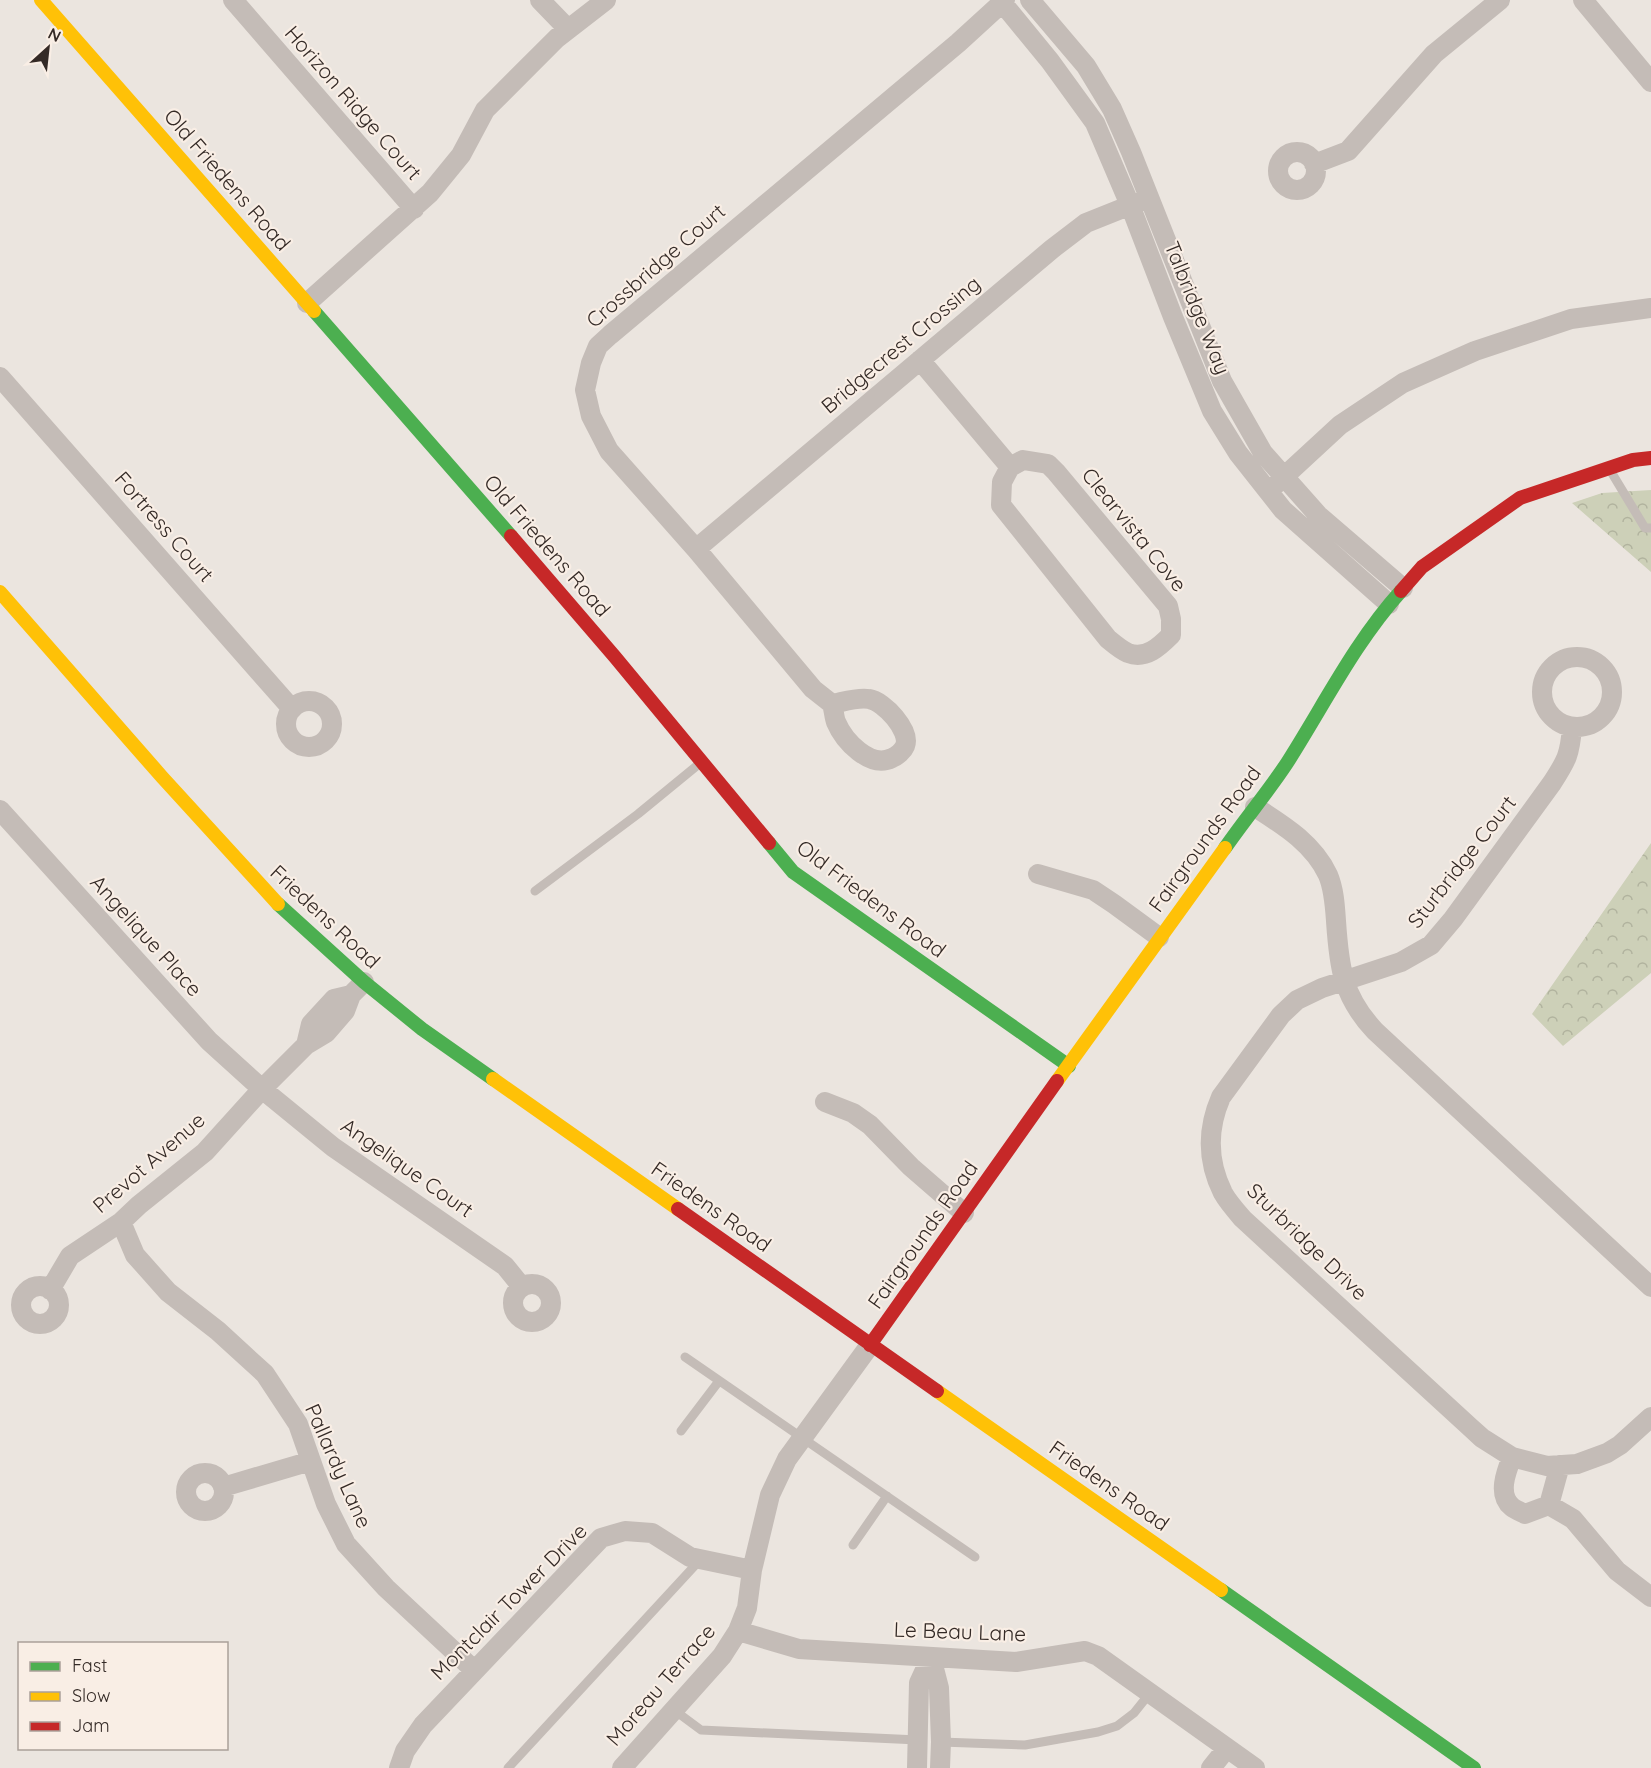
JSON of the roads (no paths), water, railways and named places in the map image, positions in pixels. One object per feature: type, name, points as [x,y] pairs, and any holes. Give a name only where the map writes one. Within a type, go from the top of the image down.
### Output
[{"type":"street","name":"Old Friedens Road","points":[[41,0],[615,657],[793,872],[1069,1066]]},
{"type":"street","name":"Horizon Ridge Court","points":[[233,0],[414,209]]},
{"type":"street","points":[[540,0],[568,29]]},
{"type":"street","points":[[307,303],[430,193],[461,155],[485,110],[557,38],[606,0]]},
{"type":"street","name":"Talbridge Way","points":[[1030,0],[1086,66],[1107,101],[1131,152],[1140,201],[1173,316],[1212,411],[1238,453],[1283,510],[1389,604]]},
{"type":"street","points":[[1314,164],[1348,151],[1434,54],[1500,0]]},
{"type":"street","points":[[1583,0],[1651,82]]},
{"type":"street","name":"Talbridge Way","points":[[1002,1],[1095,123],[1140,201],[1222,381],[1263,453],[1318,515],[1402,588]]},
{"type":"street","name":"Crossbridge Court","points":[[832,704],[813,689],[696,549],[609,451],[591,416],[585,390],[591,363],[598,346],[958,43],[1002,1]]},
{"type":"street","name":"Bridgecrest Crossing","points":[[696,549],[1052,249],[1086,223],[1140,201]]},
{"type":"street","points":[[1267,491],[1340,425],[1413,379],[1475,351],[1571,319],[1651,308]]},
{"type":"street","points":[[920,360],[1010,467]]},
{"type":"street","name":"Fortress Court","points":[[0,377],[292,709]]},
{"type":"street","name":"Fairgrounds Road","points":[[870,1345],[1159,937],[1286,764],[1345,667],[1402,588],[1422,567],[1520,498],[1633,460],[1651,458]]},
{"type":"street","name":"Clearvista Cove","points":[[1023,460],[1048,464],[1167,606],[1171,619],[1171,635],[1155,650],[1142,655],[1129,654],[1108,639],[1008,514],[1001,505],[1002,482],[1010,467],[1023,460]]},
{"type":"street","name":"Friedens Road","points":[[0,592],[234,859],[357,988],[422,1029],[1474,1768]]},
{"type":"street","name":"Sturbridge Court","points":[[1344,981],[1401,962],[1431,945],[1443,933],[1563,766],[1570,750],[1572,727]]},
{"type":"street","points":[[1255,807],[1305,843],[1317,857],[1328,876],[1333,895],[1339,961],[1344,981],[1361,1016],[1651,1287]]},
{"type":"street","name":"Angelique Place","points":[[0,810],[209,1041],[262,1089]]},
{"type":"street","points":[[1038,874],[1093,890],[1159,937]]},
{"type":"street","name":"Sturbridge Drive","points":[[1344,981],[1322,987],[1297,1000],[1281,1015],[1227,1086],[1215,1110],[1209,1140],[1212,1168],[1224,1195],[1243,1219],[1471,1428],[1482,1438],[1512,1457],[1547,1466],[1577,1464],[1620,1445],[1651,1418]]},
{"type":"street","name":"Prevot Avenue","points":[[50,1290],[70,1256],[121,1222],[205,1152],[306,1045],[311,1024],[334,999],[357,988]]},
{"type":"street","name":"Angelique Court","points":[[262,1089],[333,1147],[505,1266],[522,1287]]},
{"type":"street","points":[[825,1102],[854,1113],[870,1125],[911,1167],[964,1214]]},
{"type":"street","name":"Pallardy Lane","points":[[121,1222],[135,1255],[168,1292],[218,1331],[265,1374],[298,1424],[326,1504],[346,1544],[386,1588],[474,1670]]},
{"type":"street","name":"Moreau Terrace","points":[[622,1768],[641,1761],[674,1710],[722,1656],[738,1631],[747,1608],[752,1570],[770,1495],[787,1460],[870,1345]]},
{"type":"street","points":[[1512,1457],[1504,1481],[1505,1499],[1512,1508],[1526,1514],[1563,1513]]},
{"type":"street","points":[[223,1487],[311,1461]]},
{"type":"street","points":[[1560,1465],[1563,1513],[1617,1571],[1651,1597]]},
{"type":"street","name":"Montclair Tower Drive","points":[[399,1768],[405,1751],[423,1725],[601,1538],[625,1531],[652,1533],[690,1557],[752,1570]]},
{"type":"street","name":"Le Beau Lane","points":[[738,1631],[799,1649],[1016,1662],[1085,1651],[1098,1656],[1255,1768]]},
{"type":"street","points":[[917,1768],[919,1683],[931,1657]]},
{"type":"street","points":[[931,1657],[939,1688],[940,1768]]},
{"type":"street","points":[[1211,1768],[1227,1748]]},
{"type":"lane","points":[[1609,468],[1645,528],[1651,528]]},
{"type":"lane","points":[[535,891],[638,814],[701,762]]},
{"type":"lane","points":[[685,1357],[975,1557]]},
{"type":"lane","points":[[681,1431],[718,1381]]},
{"type":"lane","points":[[853,1545],[887,1496]]},
{"type":"lane","points":[[508,1768],[701,1559]]},
{"type":"lane","points":[[941,1742],[1025,1745],[1098,1732],[1117,1726],[1134,1713],[1149,1693]]},
{"type":"lane","points":[[674,1710],[700,1730],[918,1740]]}]
